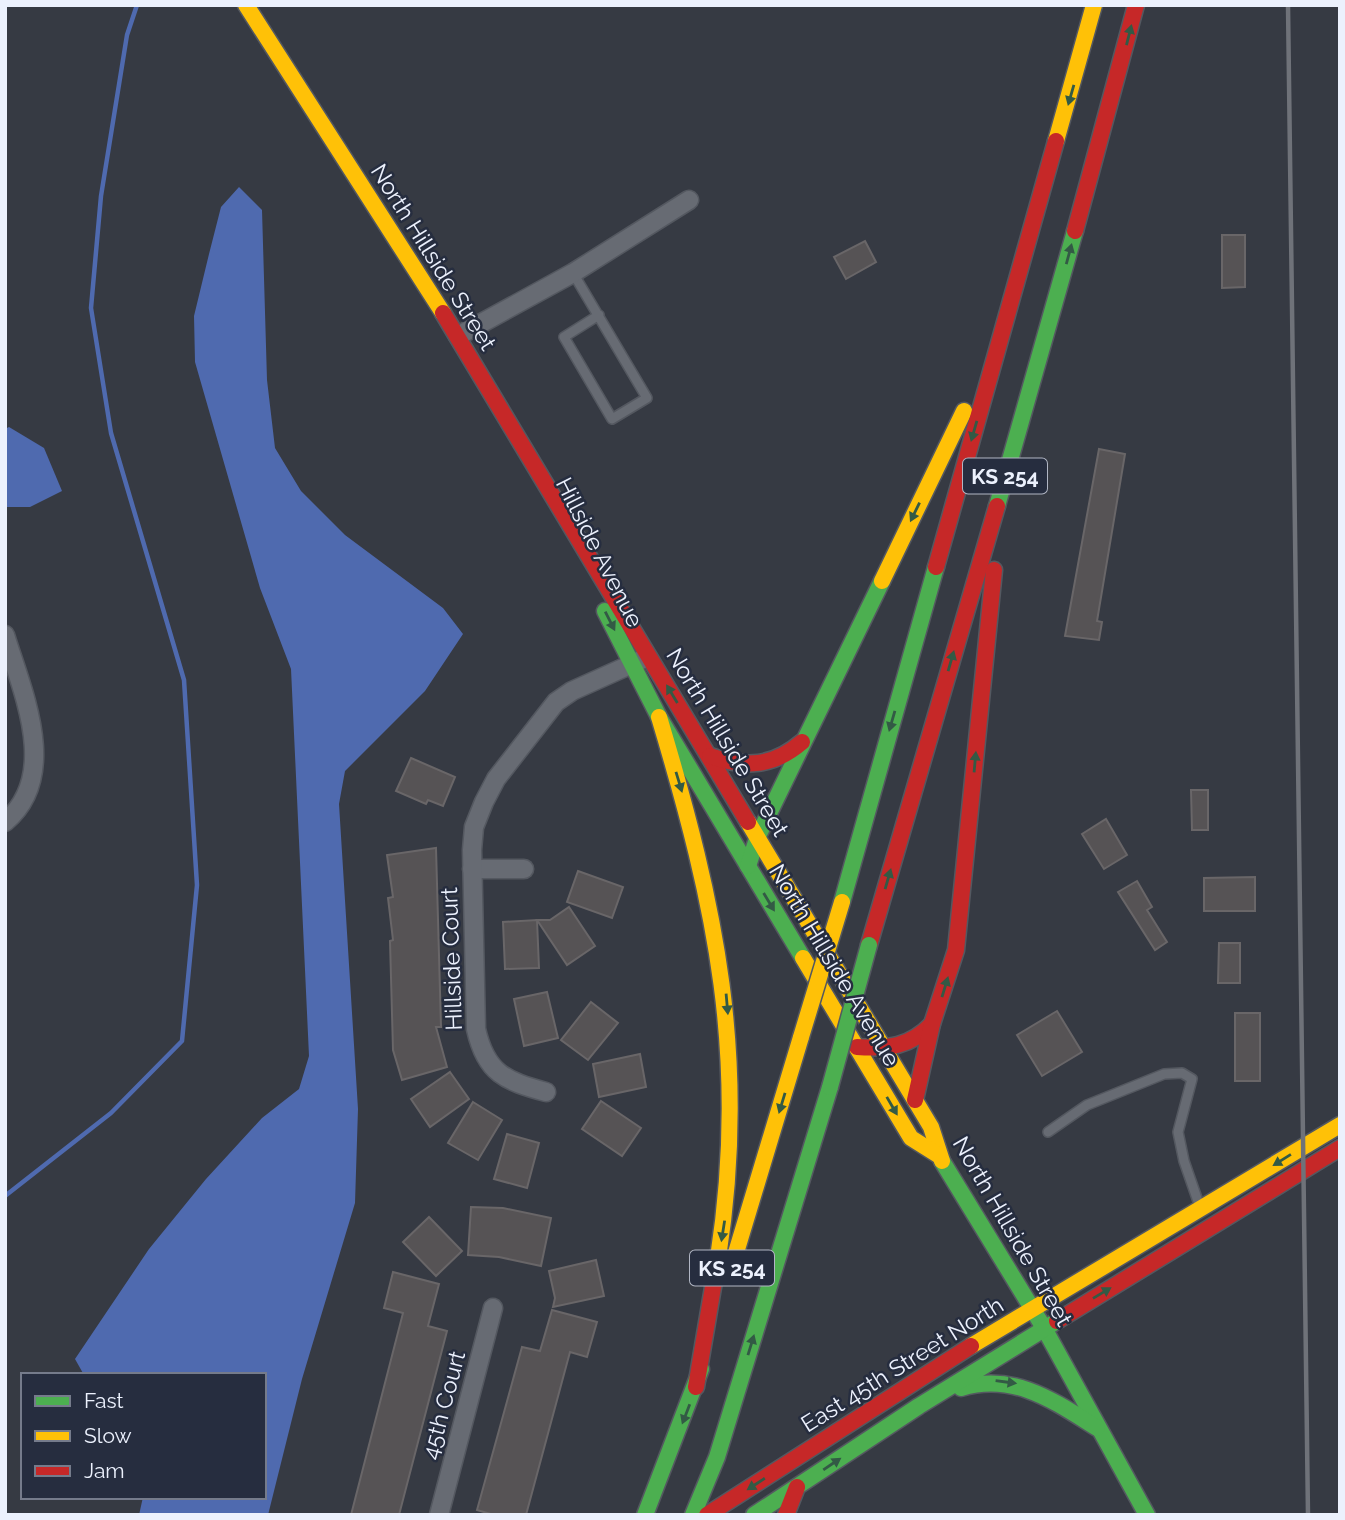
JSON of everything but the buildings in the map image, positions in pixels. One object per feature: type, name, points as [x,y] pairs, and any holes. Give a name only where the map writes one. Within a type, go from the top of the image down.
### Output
[{"type":"main road","name":"North Hillside Street","points":[[246,5],[458,336],[758,836],[931,1127],[938,1156],[1044,1328],[1147,1515]]},
{"type":"main road","name":"KS 254","points":[[645,1515],[696,1387],[842,902],[1094,5]]},
{"type":"main road","name":"KS 254","points":[[693,1515],[717,1457],[830,1087],[1059,293],[1136,5]]},
{"type":"main road","points":[[748,866],[758,836],[803,741],[958,423],[1021,270]]},
{"type":"main road","points":[[915,1100],[932,1024],[956,950],[989,593],[1004,526],[1058,329],[1059,293]]},
{"type":"main road","name":"Hillside Avenue","points":[[500,408],[659,717]]},
{"type":"main road","points":[[659,717],[692,821],[708,887],[726,988],[731,1052],[732,1124],[726,1207],[696,1387]]},
{"type":"main road","name":"North Hillside Avenue","points":[[659,717],[911,1138],[938,1156]]},
{"type":"main road","points":[[710,756],[734,765],[767,764],[783,758],[803,741]]},
{"type":"main road","points":[[857,1047],[900,1046],[920,1037],[932,1024]]},
{"type":"main road","name":"East 45th Street North","points":[[710,1514],[923,1375],[1201,1211],[1340,1125]]},
{"type":"main road","name":"East 45th Street North","points":[[754,1515],[919,1406],[1340,1148]]},
{"type":"main road","points":[[919,1406],[969,1384],[999,1380],[1023,1385],[1100,1430]]},
{"type":"main road","points":[[786,1515],[797,1487]]},
{"type":"street","points":[[458,336],[573,273],[690,200]]},
{"type":"street","points":[[5,635],[36,744],[25,795],[5,821]]},
{"type":"street","name":"Hillside Court","points":[[546,1092],[506,1079],[487,1060],[480,1046],[476,1030],[472,869],[474,827],[496,779],[541,720],[572,691],[649,656]]},
{"type":"street","name":"Hillside Court","points":[[472,869],[524,869]]},
{"type":"street","name":"45th Court","points":[[439,1515],[494,1308]]},
{"type":"lane","points":[[573,273],[599,315],[647,398],[612,419],[565,337],[599,315]]},
{"type":"lane","points":[[1048,1132],[1087,1105],[1164,1074],[1182,1073],[1192,1079],[1178,1132],[1201,1211]]},
{"type":"water","points":[[239,187],[262,210],[267,380],[275,448],[301,491],[345,535],[443,608],[463,634],[425,691],[345,771],[339,804],[358,1109],[355,1203],[302,1379],[268,1515],[139,1515],[143,1499],[266,1499],[266,1373],[83,1373],[75,1359],[149,1249],[206,1179],[262,1118],[299,1089],[309,1056],[291,669],[260,588],[195,362],[194,316],[221,207]]},
{"type":"water","points":[[9,427],[44,448],[62,491],[30,507],[5,507],[5,429]]},
{"type":"waterway","points":[[5,1196],[111,1113],[182,1041],[197,885],[184,680],[111,433],[91,308],[101,196],[127,35],[137,5]]},
{"type":"railway","points":[[1288,5],[1308,1515]]},
{"type":"traffic: fast","points":[[997,506],[1075,231]]},
{"type":"traffic: fast","points":[[842,902],[936,567]]},
{"type":"traffic: fast","points":[[748,866],[758,836],[882,581]]},
{"type":"traffic: fast","points":[[605,611],[659,717],[803,958]]},
{"type":"traffic: fast","points":[[830,1087],[869,945]]},
{"type":"traffic: fast","points":[[693,1515],[717,1457],[830,1087]]},
{"type":"traffic: fast","points":[[942,1161],[1044,1328],[1147,1515]]},
{"type":"traffic: fast","points":[[754,1515],[919,1406],[1057,1321]]},
{"type":"traffic: fast","points":[[645,1515],[701,1369]]},
{"type":"traffic: fast","points":[[961,1388],[980,1384],[1016,1387],[1049,1399],[1097,1428]]},
{"type":"traffic: slow","points":[[246,5],[443,313]]},
{"type":"traffic: slow","points":[[1056,141],[1094,5]]},
{"type":"traffic: slow","points":[[882,581],[964,411]]},
{"type":"traffic: slow","points":[[659,717],[697,854],[722,984],[730,1116],[727,1185],[718,1258]]},
{"type":"traffic: slow","points":[[748,822],[931,1127],[942,1161]]},
{"type":"traffic: slow","points":[[801,1037],[842,902]]},
{"type":"traffic: slow","points":[[803,958],[911,1138],[938,1155]]},
{"type":"traffic: slow","points":[[735,1256],[801,1037]]},
{"type":"traffic: slow","points":[[971,1346],[1340,1125]]},
{"type":"traffic: jam","points":[[1075,231],[1136,5]]},
{"type":"traffic: jam","points":[[936,567],[1056,141]]},
{"type":"traffic: jam","points":[[443,313],[748,822]]},
{"type":"traffic: jam","points":[[869,945],[997,506]]},
{"type":"traffic: jam","points":[[915,1100],[932,1024],[956,950],[994,570]]},
{"type":"traffic: jam","points":[[710,756],[735,762],[758,763],[780,756],[802,742]]},
{"type":"traffic: jam","points":[[857,1047],[898,1045],[915,1038],[932,1024]]},
{"type":"traffic: jam","points":[[1057,1321],[1340,1148]]},
{"type":"traffic: jam","points":[[696,1387],[718,1258]]},
{"type":"traffic: jam","points":[[707,1515],[971,1346]]},
{"type":"traffic: jam","points":[[786,1515],[797,1487]]}]
